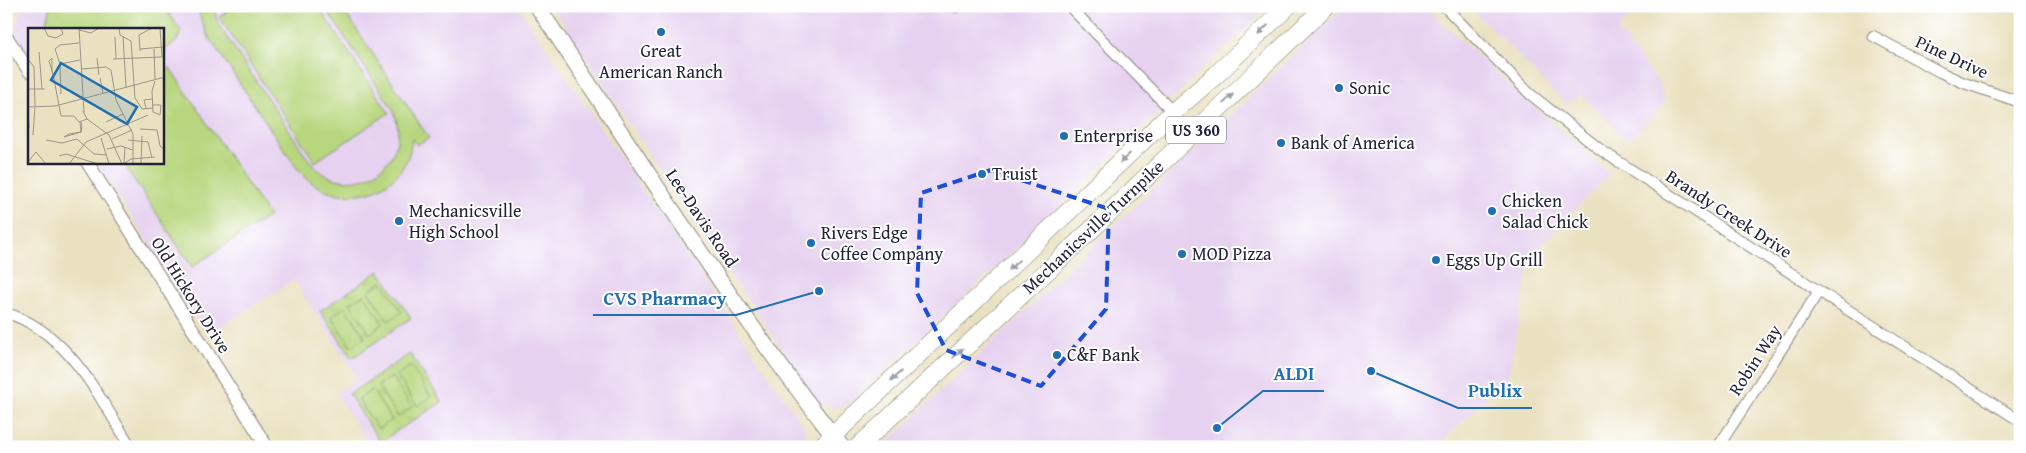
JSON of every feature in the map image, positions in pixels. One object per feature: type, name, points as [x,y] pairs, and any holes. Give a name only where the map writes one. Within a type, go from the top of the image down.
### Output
[{"type":"highway","name":"Mechanicsville Turnpike","points":[[832,443],[1173,112],[1216,75],[1288,6]]},
{"type":"highway","name":"Mechanicsville Turnpike","points":[[858,447],[1090,231],[1326,6]]},
{"type":"main road","name":"Lee-Davis Road","points":[[537,6],[704,256],[808,404],[832,443]]},
{"type":"street","points":[[1069,6],[1173,112]]},
{"type":"street","name":"Brandy Creek Drive","points":[[1444,6],[1530,94],[1602,151],[2020,421]]},
{"type":"street","points":[[6,36],[28,69]]},
{"type":"street","name":"Pine Drive","points":[[1873,36],[1964,83],[2020,102]]},
{"type":"street","name":"Old Hickory Drive","points":[[88,164],[267,447]]},
{"type":"street","name":"Robin Way","points":[[1718,447],[1819,291]]},
{"type":"street","points":[[6,313],[35,325],[64,349],[131,447]]},
{"type":"highlighted area","points":[[991,170],[1109,209],[1106,309],[1041,386],[946,350],[917,293],[921,193]]},
{"type":"shaded area","name":"Mechanicsville High School","points":[[22,6],[518,6],[805,429],[805,445],[803,447],[370,447],[336,393],[358,379],[294,280],[208,335],[98,164],[164,164],[164,28],[28,28],[28,55],[14,33]]},
{"type":"shaded area","points":[[552,6],[1268,6],[1001,263],[847,405],[836,408],[820,403],[711,247]]},
{"type":"shaded area","points":[[1345,6],[1423,6],[1609,174],[1531,256],[1508,377],[1436,447],[882,447]]},
{"type":"shaded area","points":[[1469,6],[1640,6],[1617,29],[1658,82],[1663,95],[1664,105],[1627,141],[1581,94],[1567,105]]},
{"type":"green space","points":[[51,6],[164,6],[181,31],[177,41],[164,50],[164,28],[50,28],[47,22]]},
{"type":"green space","points":[[198,6],[213,6],[218,24],[308,159],[324,173],[341,180],[358,180],[374,173],[387,162],[396,147],[398,128],[392,108],[324,6],[341,6],[429,138],[417,145],[412,139],[407,159],[397,175],[382,187],[365,193],[346,195],[328,191],[311,182],[296,167],[208,36],[201,20]]},
{"type":"green space","points":[[235,6],[318,6],[389,113],[315,162],[219,17]]},
{"type":"green space","points":[[170,68],[269,216],[192,267],[124,164],[164,164],[164,72]]},
{"type":"green space","points":[[379,271],[411,318],[352,358],[320,311]]},
{"type":"green space","points":[[382,282],[402,312],[388,321],[368,291]]},
{"type":"green space","points":[[364,294],[383,324],[370,334],[350,303]]},
{"type":"green space","points":[[345,307],[365,337],[351,347],[331,316]]},
{"type":"green space","points":[[410,354],[442,402],[380,442],[349,394]]},
{"type":"green space","points":[[411,366],[431,397],[417,406],[397,376]]},
{"type":"green space","points":[[392,377],[412,407],[398,417],[378,386]]},
{"type":"green space","points":[[372,390],[392,420],[378,429],[358,399]]},
{"type":"place","name":"Great American Ranch","points":[[661,32]]},
{"type":"place","name":"Sonic","points":[[1339,88]]},
{"type":"place","name":"Enterprise","points":[[1064,136]]},
{"type":"place","name":"Bank of America","points":[[1281,143]]},
{"type":"place","name":"Truist","points":[[982,174]]},
{"type":"place","name":"Chicken Salad Chick","points":[[1492,211]]},
{"type":"place","name":"Mechanicsville High School","points":[[399,221]]},
{"type":"place","name":"Rivers Edge Coffee Company","points":[[811,243]]},
{"type":"place","name":"MOD Pizza","points":[[1182,254]]},
{"type":"place","name":"Eggs Up Grill","points":[[1436,260]]},
{"type":"place","name":"CVS Pharmacy","points":[[819,291]]},
{"type":"place","name":"C&F Bank","points":[[1057,355]]},
{"type":"place","name":"Publix","points":[[1371,371]]},
{"type":"place","name":"ALDI","points":[[1217,428]]}]
